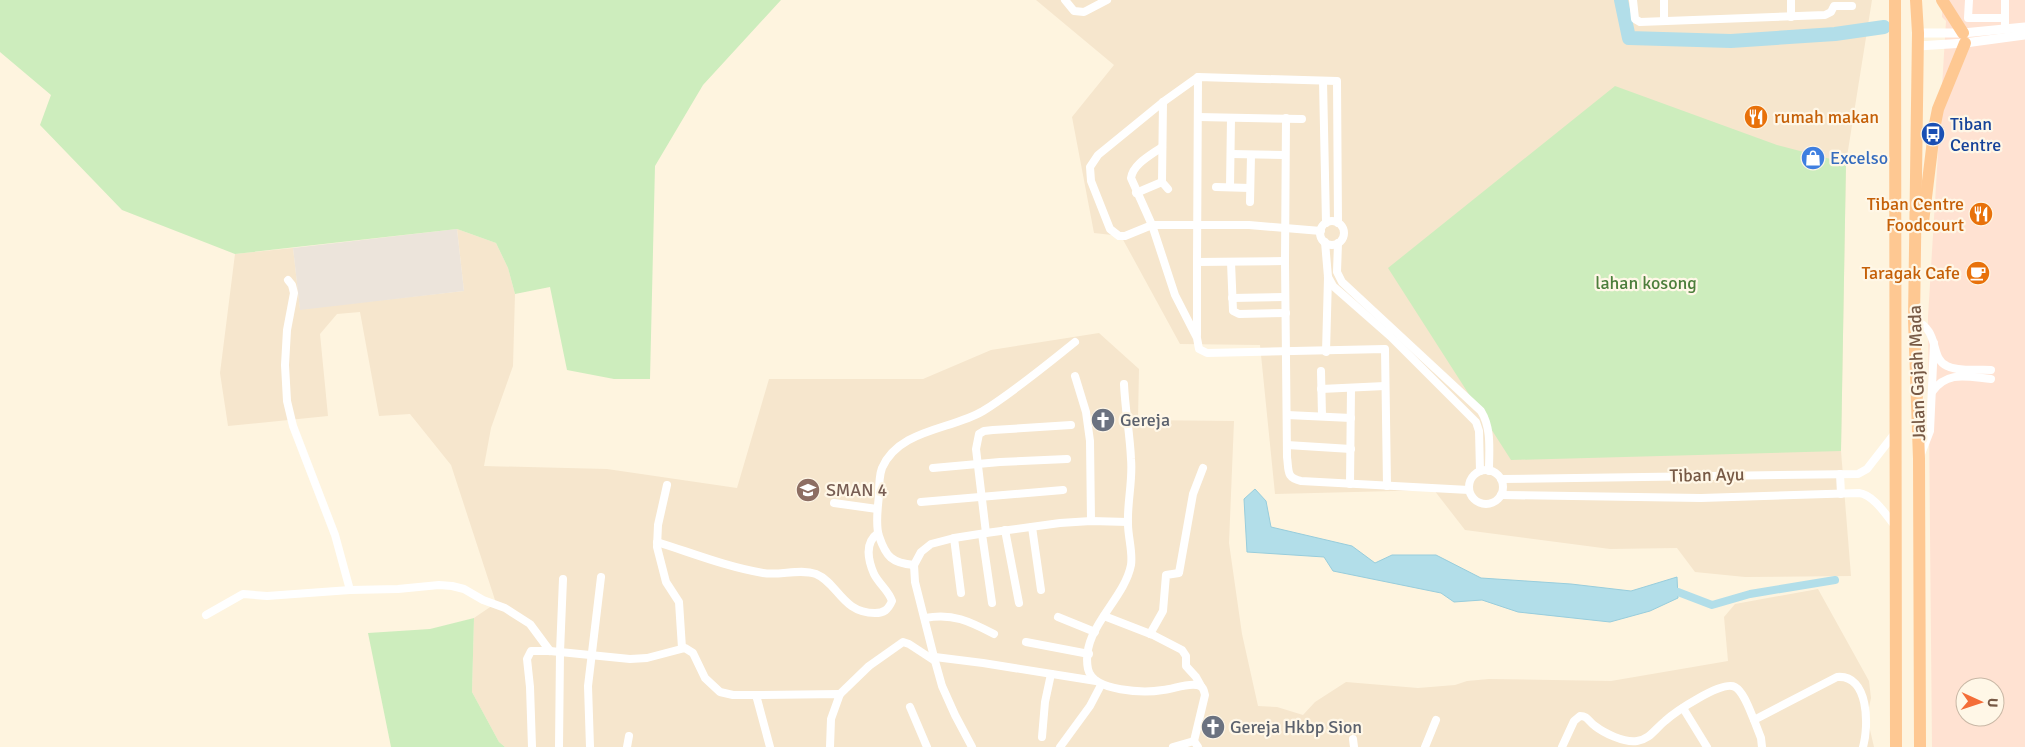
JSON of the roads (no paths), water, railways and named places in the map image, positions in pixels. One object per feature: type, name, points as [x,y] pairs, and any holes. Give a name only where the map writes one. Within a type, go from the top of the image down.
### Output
[{"type":"highway","name":"Jalan Gajah Mada","points":[[1895,0],[1896,747]]},
{"type":"highway","name":"Jalan Gajah Mada","points":[[1916,0],[1918,40],[1914,320],[1919,459],[1920,747]]},
{"type":"highway","points":[[1914,289],[1934,124],[1964,38],[1942,0]]},
{"type":"highway","points":[[1895,31],[1918,40]]},
{"type":"highway","points":[[1895,45],[1918,40]]},
{"type":"highway","points":[[1896,618],[1920,619]]},
{"type":"highway","points":[[1896,634],[1919,634]]},
{"type":"street","points":[[1065,0],[1074,11],[1080,13],[1107,0]]},
{"type":"street","points":[[1633,0],[1635,19],[1638,22],[1791,17],[1828,14],[1831,12],[1834,3],[1852,6]]},
{"type":"street","points":[[1664,0],[1664,21]]},
{"type":"street","points":[[1791,0],[1791,17]]},
{"type":"street","points":[[1969,0],[1968,18],[2005,18]]},
{"type":"street","points":[[2005,28],[2006,0]]},
{"type":"street","points":[[1964,38],[2005,28],[2025,27]]},
{"type":"street","points":[[1918,40],[2025,35]]},
{"type":"street","points":[[1198,77],[1196,225],[1197,338],[1199,349],[1204,352],[1326,352],[1385,349]]},
{"type":"street","points":[[1321,231],[1285,227],[1152,225],[1126,236],[1119,236],[1112,232],[1091,181],[1092,163],[1098,155],[1163,102],[1198,77],[1337,81],[1338,223],[1344,230],[1344,235],[1338,243],[1337,272],[1342,282],[1481,412],[1486,420],[1489,431],[1490,471]]},
{"type":"street","points":[[1323,81],[1326,223],[1321,231],[1328,278],[1326,352]]},
{"type":"street","points":[[1163,102],[1162,182],[1168,189]]},
{"type":"street","points":[[1198,117],[1302,119]]},
{"type":"street","points":[[1230,187],[1231,118]]},
{"type":"street","points":[[1286,118],[1284,261],[1289,474],[1293,479],[1469,490],[1471,478],[1480,471],[1490,471],[1500,479],[1503,490],[1501,495]]},
{"type":"street","points":[[1162,148],[1149,156],[1132,173],[1131,178],[1136,193],[1152,225],[1175,295],[1197,338]]},
{"type":"street","points":[[1231,154],[1284,155]]},
{"type":"street","points":[[1250,202],[1251,155]]},
{"type":"street","points":[[1136,193],[1162,182]]},
{"type":"street","points":[[1216,187],[1250,188]]},
{"type":"street","points":[[1326,223],[1338,223]]},
{"type":"street","points":[[1324,242],[1329,244],[1338,243]]},
{"type":"street","points":[[1197,262],[1284,261]]},
{"type":"street","points":[[1231,262],[1232,310],[1237,314],[1286,313]]},
{"type":"street","points":[[1328,278],[1333,286],[1390,336],[1476,422],[1479,431],[1480,471]]},
{"type":"street","points":[[288,280],[292,285],[294,293],[287,330],[285,365],[287,400],[293,426],[335,535],[350,590]]},
{"type":"street","points":[[1232,298],[1285,298]]},
{"type":"street","points":[[1914,320],[1924,323],[1931,334],[1941,361],[1948,366],[1991,370]]},
{"type":"street","points":[[1386,486],[1385,349],[1390,336]]},
{"type":"street","points":[[914,565],[893,561],[886,554],[878,534],[877,509],[882,468],[896,450],[916,437],[982,412],[1022,384],[1075,342]]},
{"type":"street","points":[[1919,459],[1930,434],[1934,343]]},
{"type":"street","points":[[1321,371],[1322,416]]},
{"type":"street","points":[[1075,376],[1086,412],[1090,441],[1091,521]]},
{"type":"street","points":[[1932,392],[1936,385],[1947,377],[1991,379]]},
{"type":"street","points":[[1099,683],[1089,671],[1089,654],[1095,632],[1125,582],[1131,567],[1132,558],[1128,522],[1132,484],[1131,460],[1124,384]]},
{"type":"street","points":[[1322,389],[1385,386]]},
{"type":"street","points":[[1350,484],[1351,388]]},
{"type":"street","points":[[1287,415],[1351,418]]},
{"type":"street","points":[[992,603],[984,533],[977,439],[984,431],[1071,425]]},
{"type":"street","name":"Tiban Ayu","points":[[1500,479],[1858,474],[1863,472],[1895,433]]},
{"type":"street","points":[[1287,445],[1351,448]]},
{"type":"street","points":[[933,468],[1067,459]]},
{"type":"street","points":[[1150,634],[1163,611],[1166,575],[1179,573],[1193,494],[1203,468]]},
{"type":"street","points":[[1840,474],[1841,494]]},
{"type":"street","points":[[667,485],[656,547],[666,582],[679,602],[682,648]]},
{"type":"street","points":[[921,502],[1063,490]]},
{"type":"street","name":"Tiban Ayu","points":[[1469,490],[1475,501],[1486,505],[1498,500],[1501,495],[1701,498],[1865,494],[1896,527]]},
{"type":"street","points":[[834,503],[877,509]]},
{"type":"street","points":[[972,747],[954,714],[942,686],[915,582],[914,565],[921,552],[931,544],[984,533],[1091,521],[1128,522]]},
{"type":"street","points":[[1032,527],[1041,590]]},
{"type":"street","points":[[1005,530],[1019,603]]},
{"type":"street","points":[[657,542],[765,574],[802,572],[816,574],[848,604],[864,612],[875,613],[883,612],[889,608],[892,601],[888,592],[874,573],[868,550],[872,538],[878,534]]},
{"type":"street","points":[[954,538],[961,593]]},
{"type":"street","points":[[590,747],[588,686],[601,577]]},
{"type":"street","points":[[559,747],[563,579]]},
{"type":"street","points":[[206,615],[243,594],[267,596],[439,585],[464,589],[482,600],[506,608],[530,624],[550,651]]},
{"type":"street","points":[[1104,616],[1150,634],[1184,651],[1186,666],[1204,690],[1205,703],[1196,744],[1173,747]]},
{"type":"street","points":[[925,618],[953,617],[968,621],[994,634]]},
{"type":"street","points":[[1058,617],[1095,632]]},
{"type":"street","points":[[830,747],[831,719],[840,694],[869,666],[904,642],[935,659],[1051,674],[1140,692],[1180,688],[1190,684],[1201,686]]},
{"type":"street","points":[[1026,642],[1089,654]]},
{"type":"street","points":[[532,747],[527,656],[533,650],[647,658],[682,648],[692,652],[705,678],[720,692],[733,695],[756,696],[840,694]]},
{"type":"street","points":[[1042,737],[1045,702],[1051,674]]},
{"type":"street","points":[[1754,720],[1782,707],[1811,690],[1837,678],[1844,677],[1856,683],[1864,705],[1866,716],[1863,747]]},
{"type":"street","points":[[1060,747],[1090,706],[1099,683]]},
{"type":"street","points":[[1562,747],[1574,721],[1580,716],[1587,717],[1596,727],[1633,744],[1648,737],[1682,708],[1709,693],[1731,686],[1740,692],[1754,720],[1761,738],[1762,747]]},
{"type":"street","points":[[756,696],[770,747]]},
{"type":"street","points":[[910,707],[927,747]]},
{"type":"street","points":[[1682,708],[1707,747]]},
{"type":"street","points":[[1426,747],[1436,720]]},
{"type":"street","points":[[627,747],[629,736]]},
{"type":"street","points":[[1648,737],[1650,747]]},
{"type":"water","points":[[1255,489],[1266,501],[1271,527],[1352,546],[1375,563],[1392,555],[1436,555],[1481,578],[1571,584],[1631,591],[1677,577],[1678,598],[1650,611],[1610,622],[1518,612],[1482,600],[1454,602],[1441,593],[1333,571],[1324,557],[1247,552],[1244,499]]},
{"type":"waterway","points":[[1621,0],[1629,38],[1731,41],[1835,34],[1884,27]]},
{"type":"waterway","points":[[1678,592],[1712,605],[1750,594],[1835,580]]},
{"type":"place","name":"rumah makan","points":[[1756,117]]},
{"type":"place","name":"Tiban Centre","points":[[1933,134]]},
{"type":"place","name":"Excelso","points":[[1813,158]]},
{"type":"place","name":"Tiban Centre Foodcourt","points":[[1981,214]]},
{"type":"place","name":"Taragak Cafe","points":[[1978,273]]},
{"type":"place","name":"Gereja","points":[[1103,420]]},
{"type":"place","name":"SMAN 4","points":[[808,490]]},
{"type":"place","name":"Gereja Hkbp Sion","points":[[1213,727]]},
{"type":"park label","name":"lahan kosong","points":[[1646,283]]}]
